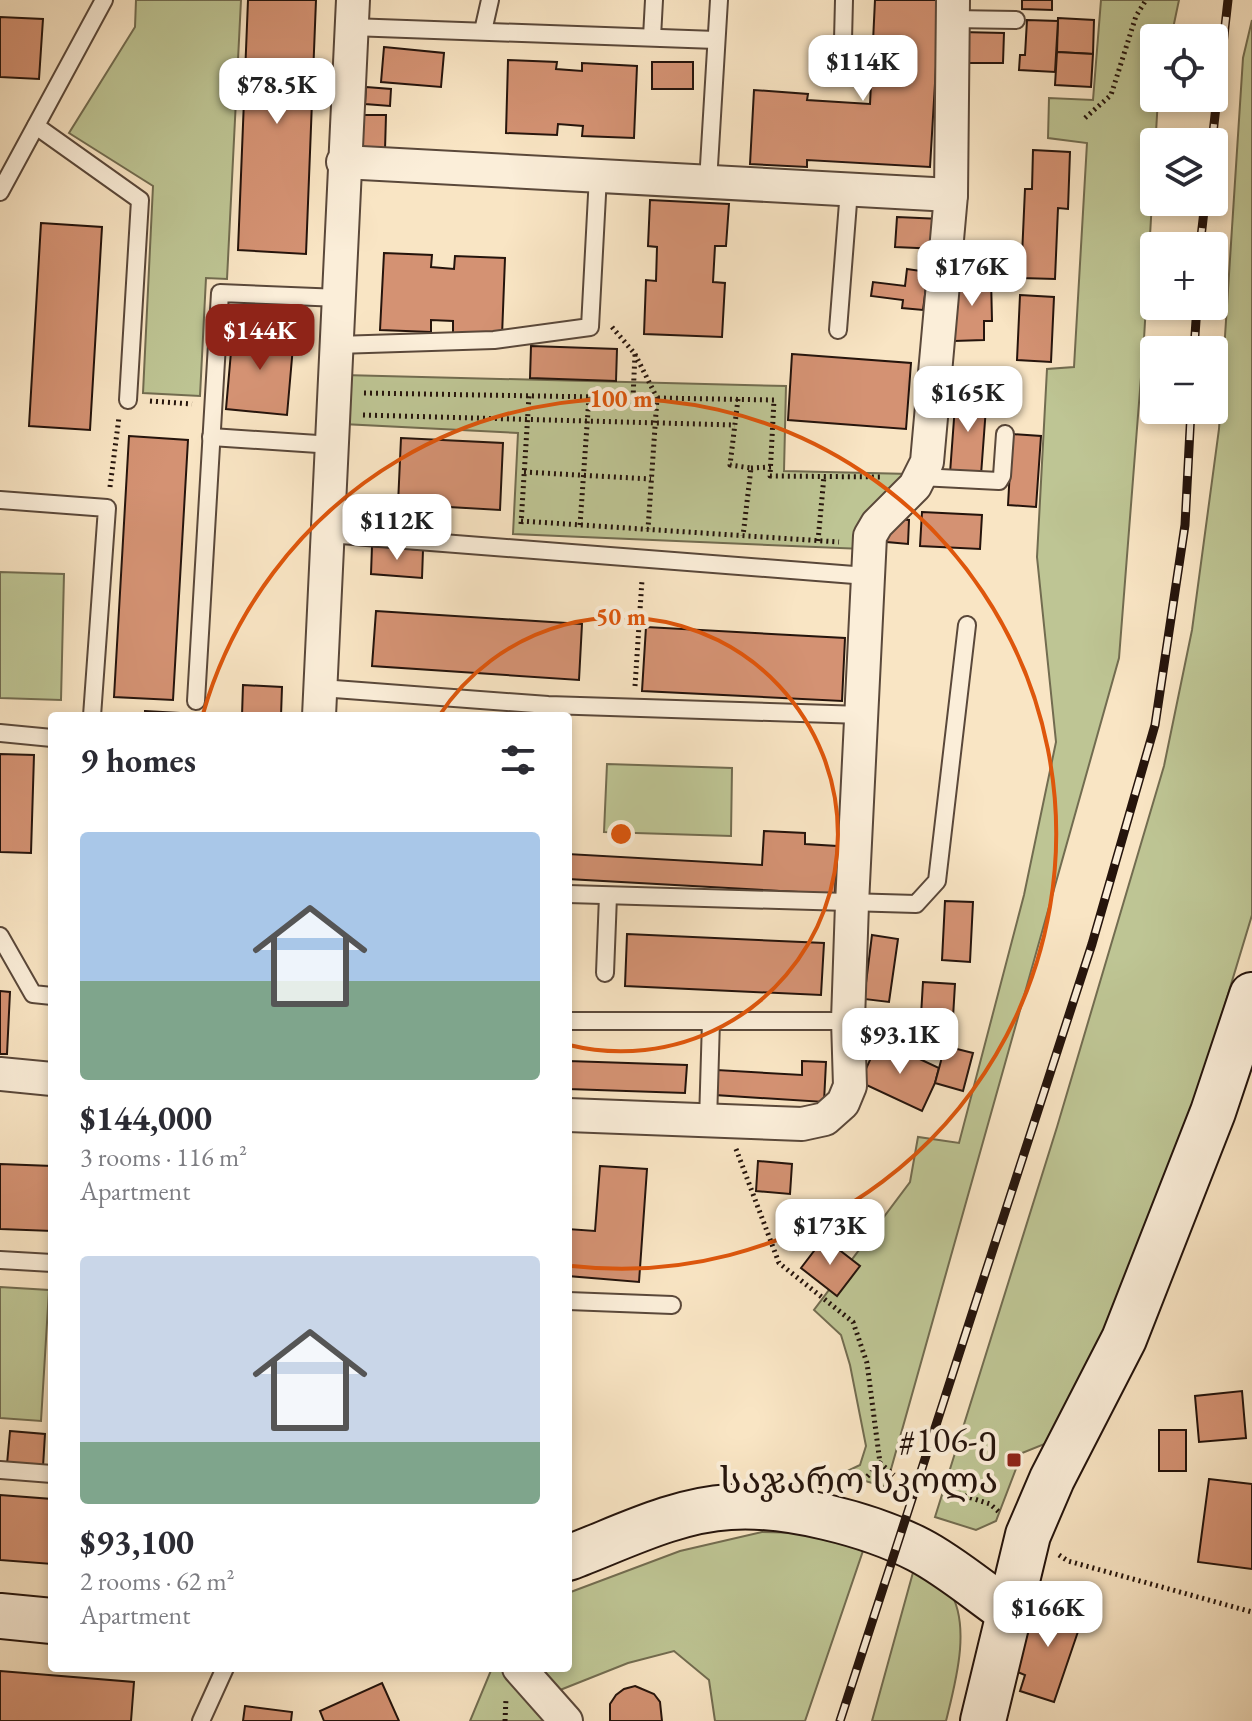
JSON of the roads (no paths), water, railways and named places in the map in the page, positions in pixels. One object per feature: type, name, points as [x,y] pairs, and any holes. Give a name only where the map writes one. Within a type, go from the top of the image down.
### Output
[{"type":"main road","points":[[983,1721],[1028,1535],[1052,1479],[1124,1339],[1213,1112],[1252,995]]},
{"type":"main road","points":[[572,1556],[674,1518],[730,1507],[772,1509],[837,1519],[920,1550],[1009,1612]]},
{"type":"main road","points":[[0,1616],[48,1621]]},
{"type":"street","points":[[572,1115],[802,1124],[825,1119],[843,1103],[850,1086],[848,1020],[852,904],[869,544],[877,524],[915,486],[927,462],[951,195],[953,9]]},
{"type":"street","points":[[320,702],[352,13]]},
{"type":"street","points":[[343,162],[951,195]]},
{"type":"street","points":[[0,1074],[48,1079]]},
{"type":"street","points":[[522,1672],[557,1718]]},
{"type":"lane","points":[[0,192],[104,0]]},
{"type":"lane","points":[[483,31],[490,0]]},
{"type":"lane","points":[[652,37],[654,0]]},
{"type":"lane","points":[[708,182],[719,0]]},
{"type":"lane","points":[[843,40],[844,0]]},
{"type":"lane","points":[[953,9],[1016,20]]},
{"type":"lane","points":[[352,13],[483,31],[716,40]]},
{"type":"lane","points":[[36,126],[140,200],[128,400]]},
{"type":"lane","points":[[337,345],[494,340],[590,327],[598,176]]},
{"type":"lane","points":[[838,330],[849,190]]},
{"type":"lane","points":[[196,701],[220,293],[340,298]]},
{"type":"lane","points":[[211,437],[334,417]]},
{"type":"lane","points":[[920,477],[999,481],[1005,434]]},
{"type":"lane","points":[[0,500],[107,508],[92,712]]},
{"type":"lane","points":[[328,534],[867,576]]},
{"type":"lane","points":[[572,894],[916,904],[937,881],[967,625]]},
{"type":"lane","points":[[320,702],[547,711],[634,707],[862,715]]},
{"type":"lane","points":[[0,733],[48,738]]},
{"type":"lane","points":[[605,973],[608,896]]},
{"type":"lane","points":[[0,936],[33,994],[48,996]]},
{"type":"lane","points":[[572,1021],[902,1021]]},
{"type":"lane","points":[[711,1021],[717,1122]]},
{"type":"lane","points":[[0,1260],[48,1263]]},
{"type":"lane","points":[[572,1301],[672,1305]]},
{"type":"lane","points":[[0,1470],[48,1474]]},
{"type":"lane","points":[[201,1721],[223,1672]]},
{"type":"railway","points":[[1214,128],[1228,0]]},
{"type":"railway","points":[[1202,232],[1203,216]]},
{"type":"railway","points":[[1195,336],[1196,320]]},
{"type":"railway","points":[[840,1721],[1092,944],[1155,725],[1185,525],[1190,424]]},
{"type":"place","name":"#106-ე საჯარო სკოლა","points":[[1014,1460]]}]
